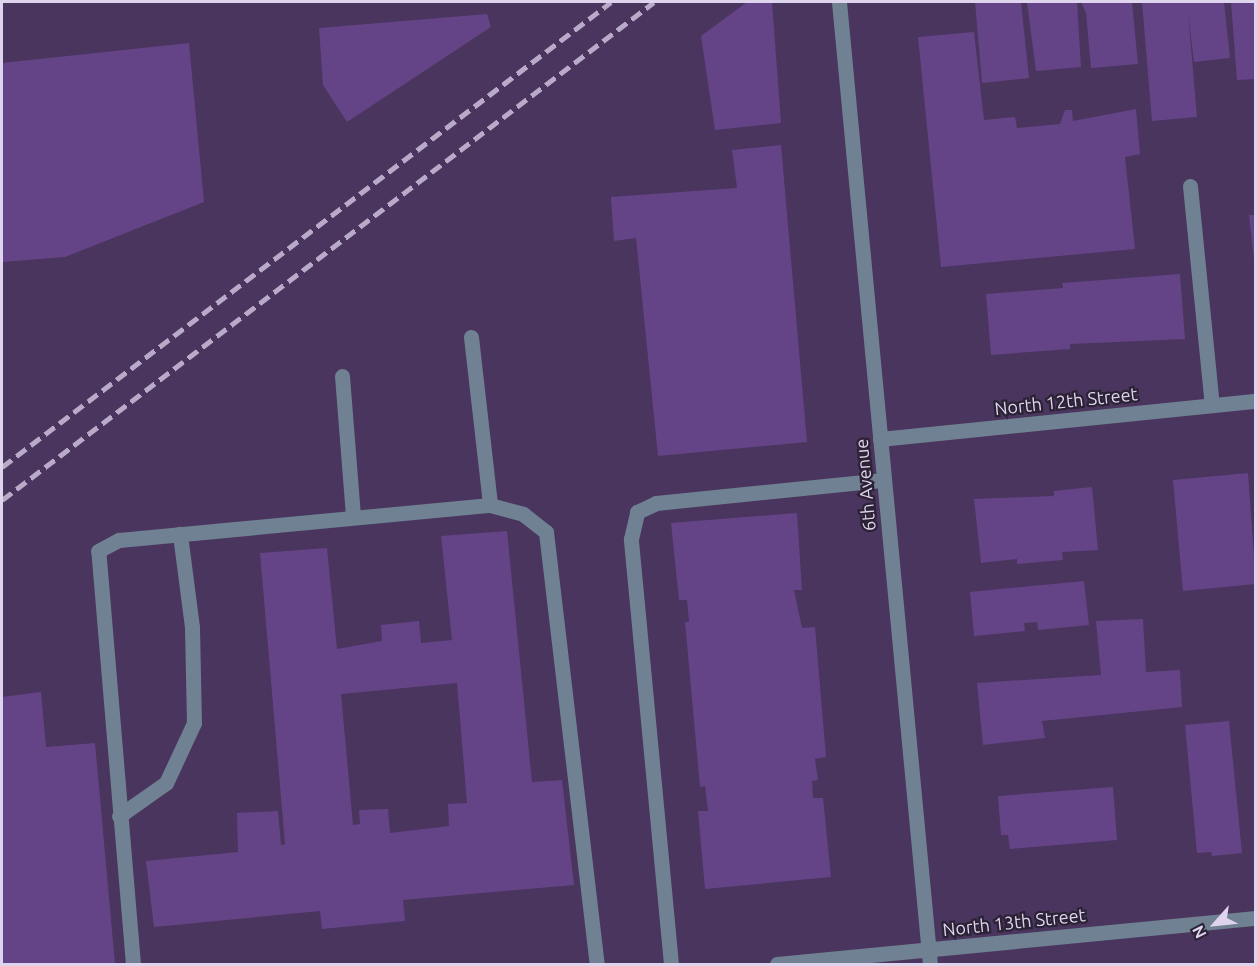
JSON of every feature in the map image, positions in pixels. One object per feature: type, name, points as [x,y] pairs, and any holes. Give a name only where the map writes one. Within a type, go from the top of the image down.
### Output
[{"type":"street","name":"6th Avenue","points":[[839,2],[929,957]]},
{"type":"street","points":[[1190,186],[1212,405]]},
{"type":"street","points":[[471,337],[490,505]]},
{"type":"street","points":[[342,376],[353,515]]},
{"type":"street","name":"North 12th Street","points":[[880,439],[1256,401]]},
{"type":"street","points":[[671,964],[631,539],[637,512],[656,503],[884,480]]},
{"type":"street","points":[[133,964],[98,551],[119,540],[353,515],[490,505],[523,514],[546,532],[597,964]]},
{"type":"street","points":[[119,816],[166,783],[194,723],[192,627],[180,534]]},
{"type":"street","name":"North 13th Street","points":[[777,964],[929,957],[1256,918]]},
{"type":"building","points":[[747,2],[772,2],[781,123],[715,130],[701,36]]},
{"type":"building","points":[[975,2],[1021,2],[1029,78],[982,83]]},
{"type":"building","points":[[1027,2],[1077,2],[1081,67],[1036,71]]},
{"type":"building","points":[[1081,2],[1132,2],[1138,64],[1091,68],[1086,13]]},
{"type":"building","points":[[1142,2],[1224,2],[1230,58],[1194,62],[1188,12],[1197,117],[1152,121]]},
{"type":"building","points":[[1231,2],[1256,2],[1256,79],[1237,80]]},
{"type":"building","points":[[487,14],[491,27],[347,122],[323,85],[319,28]]},
{"type":"building","points":[[974,32],[984,120],[1015,117],[1017,128],[1060,124],[1065,110],[1072,110],[1073,121],[1136,109],[1140,154],[1125,157],[1135,249],[941,267],[918,37]]},
{"type":"building","points":[[189,43],[204,202],[65,257],[2,262],[2,63]]},
{"type":"building","points":[[781,145],[807,442],[658,456],[636,238],[614,241],[611,197],[737,188],[732,150]]},
{"type":"building","points":[[1249,215],[1256,215],[1256,260],[1254,260]]},
{"type":"building","points":[[1180,274],[1185,339],[1070,344],[1070,349],[991,355],[986,294],[1063,288],[1062,283]]},
{"type":"building","points":[[1248,473],[1256,584],[1183,591],[1173,480]]},
{"type":"building","points":[[1092,487],[1098,550],[1062,552],[1063,560],[1017,564],[1017,559],[981,563],[974,499],[1054,496],[1054,491]]},
{"type":"building","points":[[797,513],[802,590],[794,590],[802,628],[815,627],[826,757],[815,759],[818,780],[812,781],[813,798],[823,798],[831,877],[705,889],[698,811],[708,811],[705,786],[700,787],[685,622],[689,622],[687,600],[679,600],[671,523]]},
{"type":"building","points":[[507,531],[532,782],[562,780],[574,885],[403,900],[405,921],[322,929],[320,911],[154,927],[146,861],[238,852],[237,813],[278,811],[281,845],[285,844],[260,553],[327,548],[337,649],[382,641],[381,625],[419,621],[421,643],[452,640],[441,536]],"holes":[[[457,683],[467,803],[448,804],[449,826],[390,833],[388,809],[359,810],[360,824],[353,825],[341,694]]]},
{"type":"building","points":[[1084,581],[1089,625],[1038,630],[1037,622],[1024,623],[1025,631],[974,636],[970,592]]},
{"type":"building","points":[[1143,619],[1146,672],[1180,670],[1182,707],[1042,721],[1045,738],[983,745],[977,683],[1101,675],[1096,621]]},
{"type":"building","points":[[41,692],[46,747],[95,743],[115,964],[2,964],[2,697]]},
{"type":"building","points":[[1229,721],[1242,853],[1212,856],[1211,852],[1197,853],[1185,725]]},
{"type":"building","points":[[1113,787],[1117,840],[1010,849],[1008,835],[1001,835],[998,796]]},
{"type":"railway","points":[[2,467],[611,2]]},
{"type":"railway","points":[[2,500],[654,2]]}]
